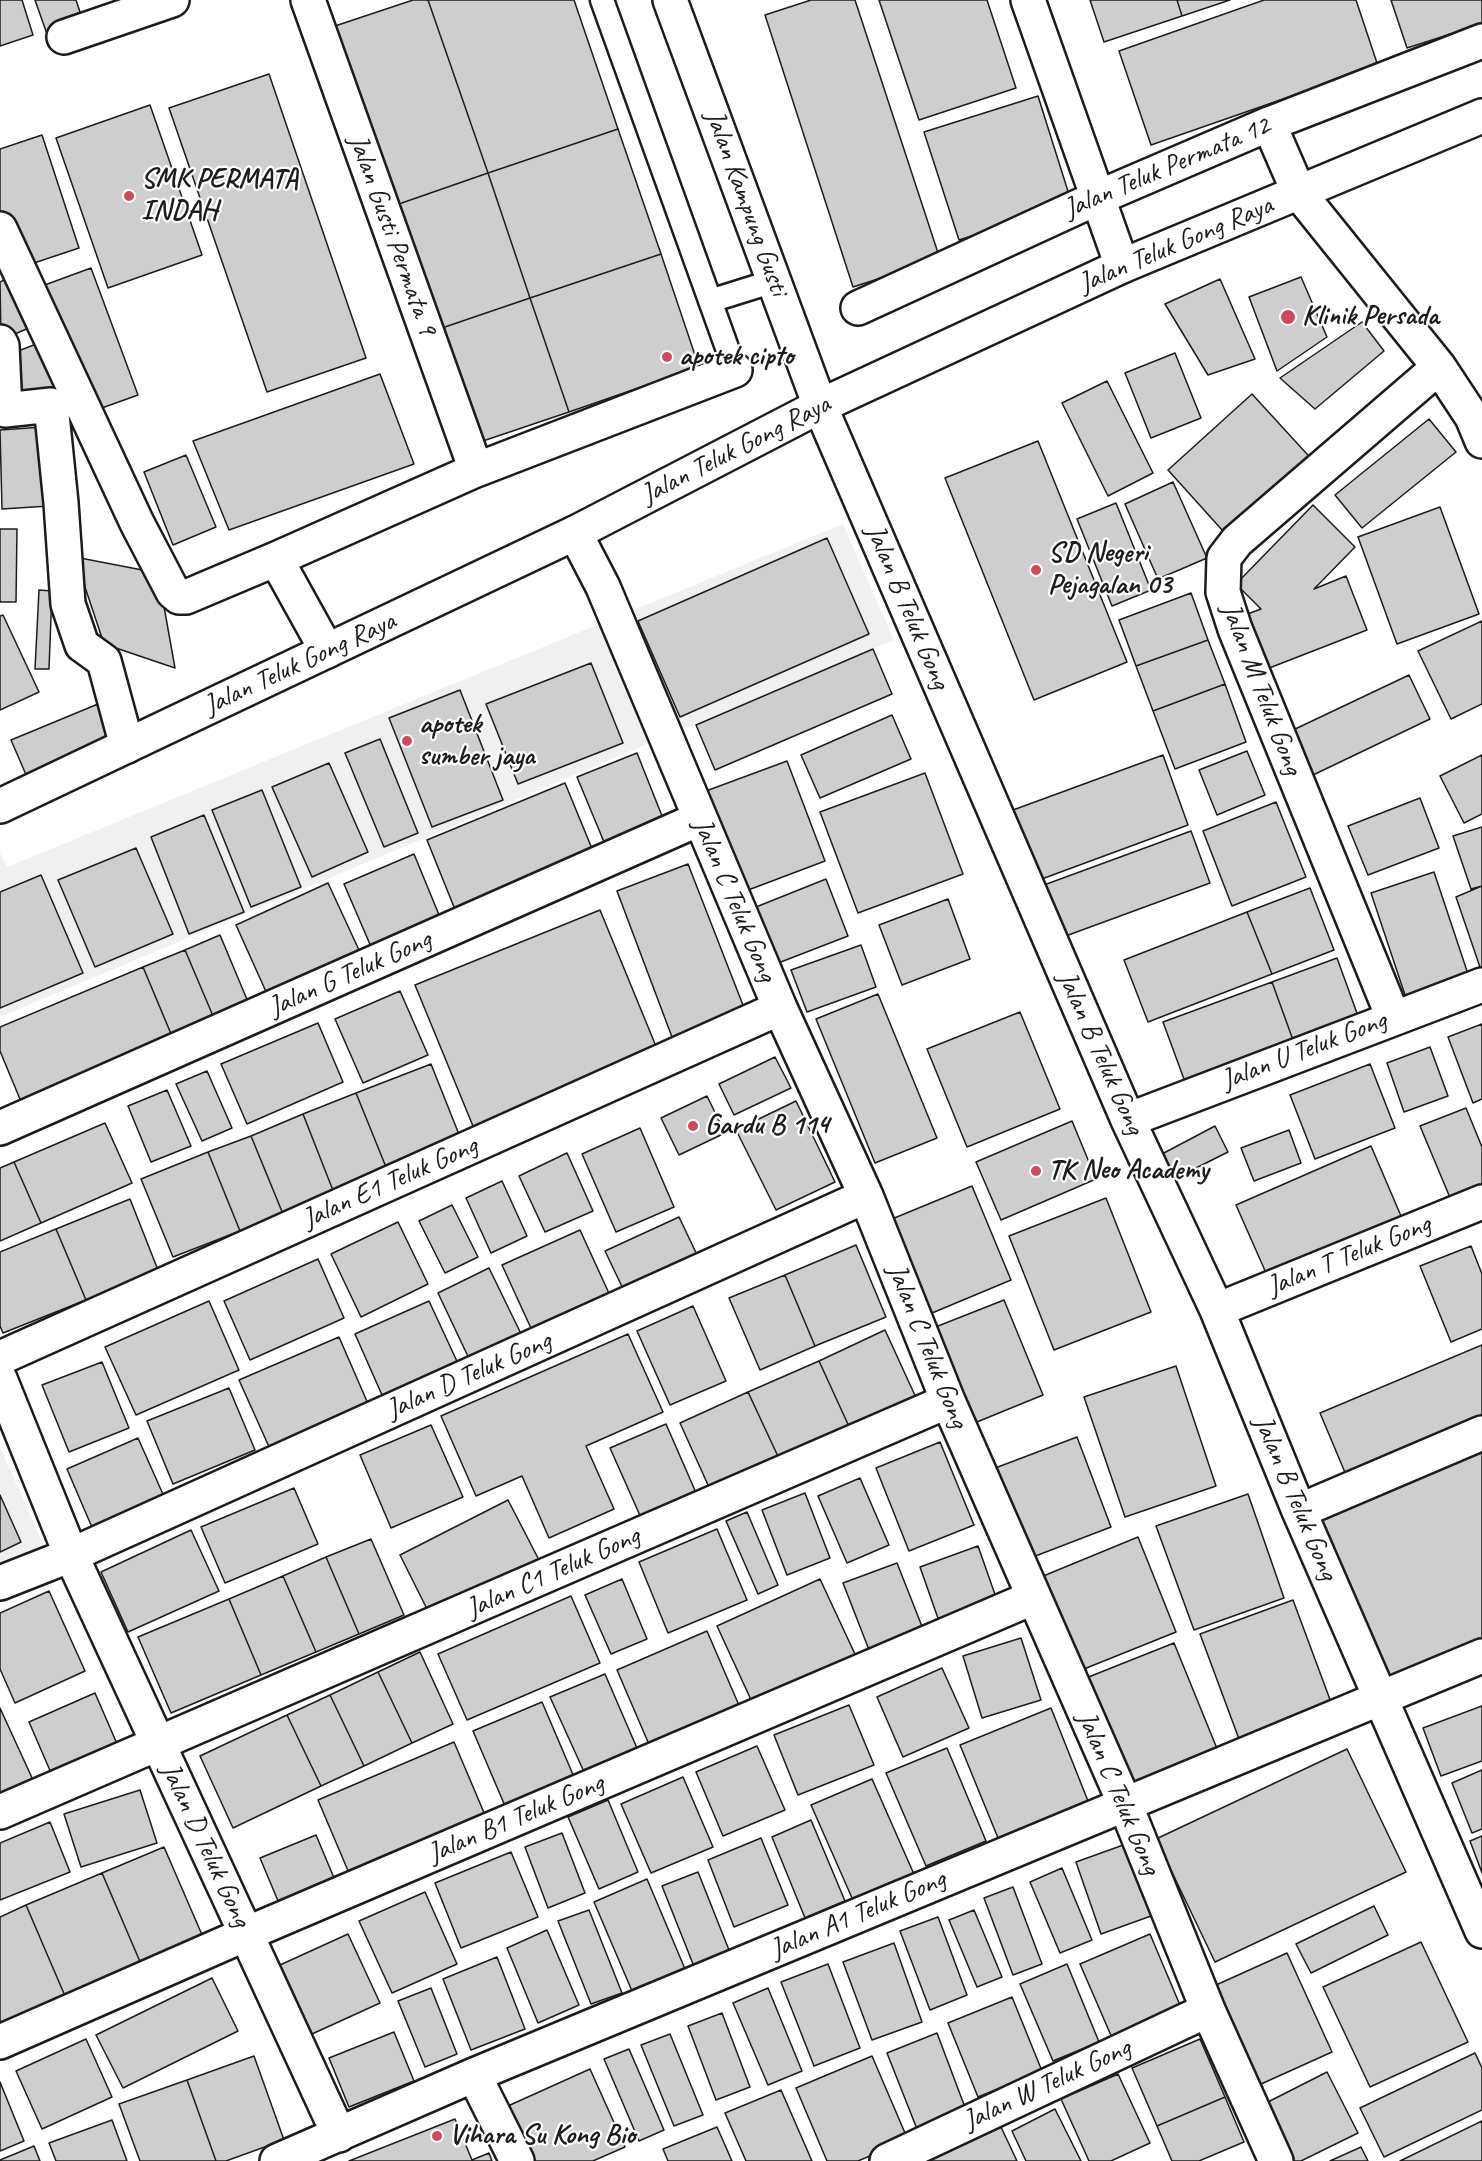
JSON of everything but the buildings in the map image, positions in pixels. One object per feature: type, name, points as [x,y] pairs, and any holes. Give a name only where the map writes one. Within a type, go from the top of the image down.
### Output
[{"type":"street","points":[[64,37],[172,0]]},
{"type":"street","name":"Jalan Gusti Permata 9","points":[[308,0],[476,470]]},
{"type":"street","name":"Jalan Kampung Gusti","points":[[670,0],[820,406]]},
{"type":"street","points":[[1028,0],[1122,266]]},
{"type":"street","name":"Jalan Teluk Permata 12","points":[[858,308],[1097,198],[1269,124],[1482,41]]},
{"type":"street","name":"Jalan Teluk Gong Raya","points":[[0,806],[575,533],[820,406],[1122,266],[1482,116]]},
{"type":"street","points":[[1269,124],[1299,193],[1439,367],[1472,417],[1482,441]]},
{"type":"street","points":[[0,229],[132,512],[173,592],[179,597],[186,597],[276,560],[476,470],[735,370]]},
{"type":"street","points":[[0,342],[5,410],[51,405],[68,604],[82,645],[104,661],[128,746]]},
{"type":"street","name":"Jalan M Teluk Gong","points":[[1393,1017],[1235,629],[1223,592],[1224,558],[1237,541],[1439,367]]},
{"type":"street","name":"Jalan B Teluk Gong","points":[[820,406],[1128,1120],[1217,1310],[1299,1511],[1482,1931]]},
{"type":"street","name":"Jalan C Teluk Gong","points":[[575,533],[603,587],[780,1008],[866,1196],[948,1401],[1032,1598],[1125,1804],[1208,2010],[1276,2161]]},
{"type":"street","points":[[276,560],[327,651]]},
{"type":"street","name":"Jalan G Teluk Gong","points":[[0,1128],[699,819]]},
{"type":"street","name":"Jalan U Teluk Gong","points":[[1128,1120],[1393,1017],[1482,985]]},
{"type":"street","name":"Jalan E1 Teluk Gong","points":[[0,1358],[780,1008]]},
{"type":"street","name":"Jalan D Teluk Gong","points":[[3,1582],[71,1555],[866,1196]]},
{"type":"street","name":"Jalan T Teluk Gong","points":[[1217,1310],[1482,1202]]},
{"type":"street","name":"Jalan D Teluk Gong","points":[[0,1379],[71,1555],[339,2135]]},
{"type":"street","name":"Jalan C1 Teluk Gong","points":[[158,1744],[948,1401]]},
{"type":"street","points":[[1299,1511],[1482,1433]]},
{"type":"street","name":"Jalan B1 Teluk Gong","points":[[0,2042],[246,1934],[1032,1598]]},
{"type":"street","name":"Jalan A1 Teluk Gong","points":[[277,2161],[474,2075],[1482,1656]]},
{"type":"street","points":[[0,1812],[158,1744]]},
{"type":"street","name":"Jalan W Teluk Gong","points":[[887,2161],[1208,2010]]},
{"type":"street","points":[[474,2075],[517,2161]]},
{"type":"lane","points":[[602,0],[735,370]]},
{"type":"lane","points":[[710,301],[774,280]]},
{"type":"shaded area","points":[[843,524],[894,640],[0,1017],[0,853],[7,867]]},
{"type":"shaded area","points":[[0,1447],[44,1546],[0,1566]]},
{"type":"place","name":"SMK PERMATA INDAH","points":[[129,196]]},
{"type":"place","name":"Klinik Persada","points":[[1288,317]]},
{"type":"place","name":"apotek cipto","points":[[667,357]]},
{"type":"place","name":"SD Negeri Pejagalan 03","points":[[1036,570]]},
{"type":"place","name":"apotek sumber jaya","points":[[407,741]]},
{"type":"place","name":"Gardu B 114","points":[[693,1126]]},
{"type":"place","name":"TK Neo Academy","points":[[1036,1171]]},
{"type":"place","name":"Vihara Su Kong Bio","points":[[437,2136]]}]
